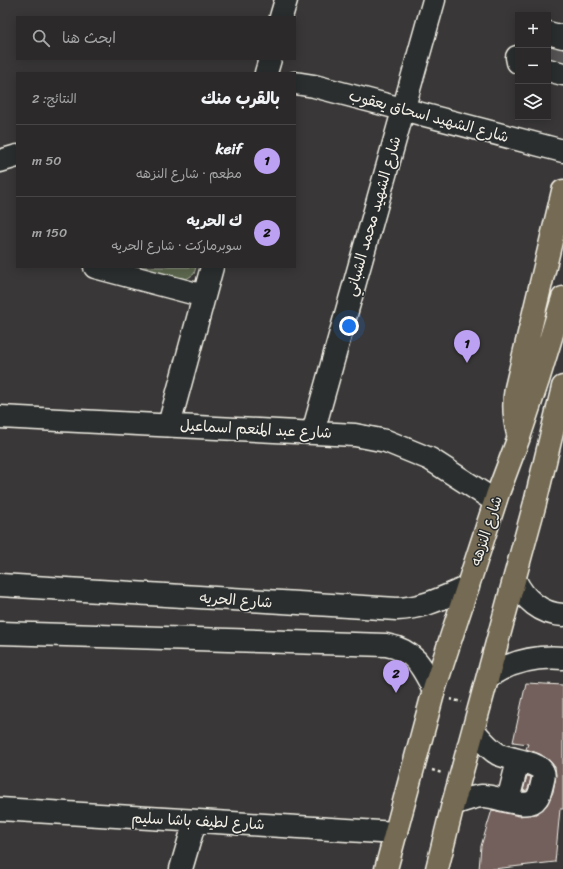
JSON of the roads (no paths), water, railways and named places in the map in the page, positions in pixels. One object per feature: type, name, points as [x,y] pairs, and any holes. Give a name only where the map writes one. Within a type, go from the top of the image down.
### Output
[{"type":"main road","points":[[519,437],[514,420],[513,409],[516,388],[563,191]]},
{"type":"main road","name":"شارع النزهه","points":[[386,869],[434,693],[495,501],[519,437],[563,298]]},
{"type":"main road","points":[[437,869],[460,777],[474,731],[535,503],[556,433],[563,387]]},
{"type":"street","points":[[281,16],[286,0]]},
{"type":"street","name":"شارع الشهيد محمد الشباني","points":[[313,432],[434,0]]},
{"type":"street","points":[[266,72],[270,60]]},
{"type":"street","name":"شارع الشهيد اسحاق يعقوب","points":[[296,83],[314,86],[563,151]]},
{"type":"street","points":[[0,161],[16,156]]},
{"type":"street","points":[[99,268],[204,296]]},
{"type":"street","points":[[169,425],[212,268]]},
{"type":"street","name":"شارع عبد المنعم اسماعيل","points":[[0,417],[355,435],[378,439],[401,446],[430,458],[495,501]]},
{"type":"street","points":[[515,580],[524,594],[536,606],[551,613],[563,615]]},
{"type":"street","name":"شارع الحريه","points":[[0,585],[397,609],[420,606],[434,602],[468,587]]},
{"type":"street","points":[[367,644],[371,642],[378,634],[381,625],[378,615],[370,608]]},
{"type":"street","points":[[0,633],[392,646],[411,655],[421,665],[434,693]]},
{"type":"street","points":[[489,676],[504,667],[521,661],[538,658],[563,658]]},
{"type":"street","points":[[453,804],[483,796],[530,804],[538,796],[542,784],[544,774],[541,768],[494,752],[474,731]]},
{"type":"street","points":[[508,800],[518,761]]},
{"type":"street","name":"شارع لطيف باشا سليم","points":[[0,809],[396,833]]},
{"type":"street","points":[[181,869],[195,821]]},
{"type":"tunnel","points":[[554,66],[559,45]]},
{"type":"place","name":"keif","points":[[467,363]]},
{"type":"place","name":"ك الحريه","points":[[396,693]]}]
